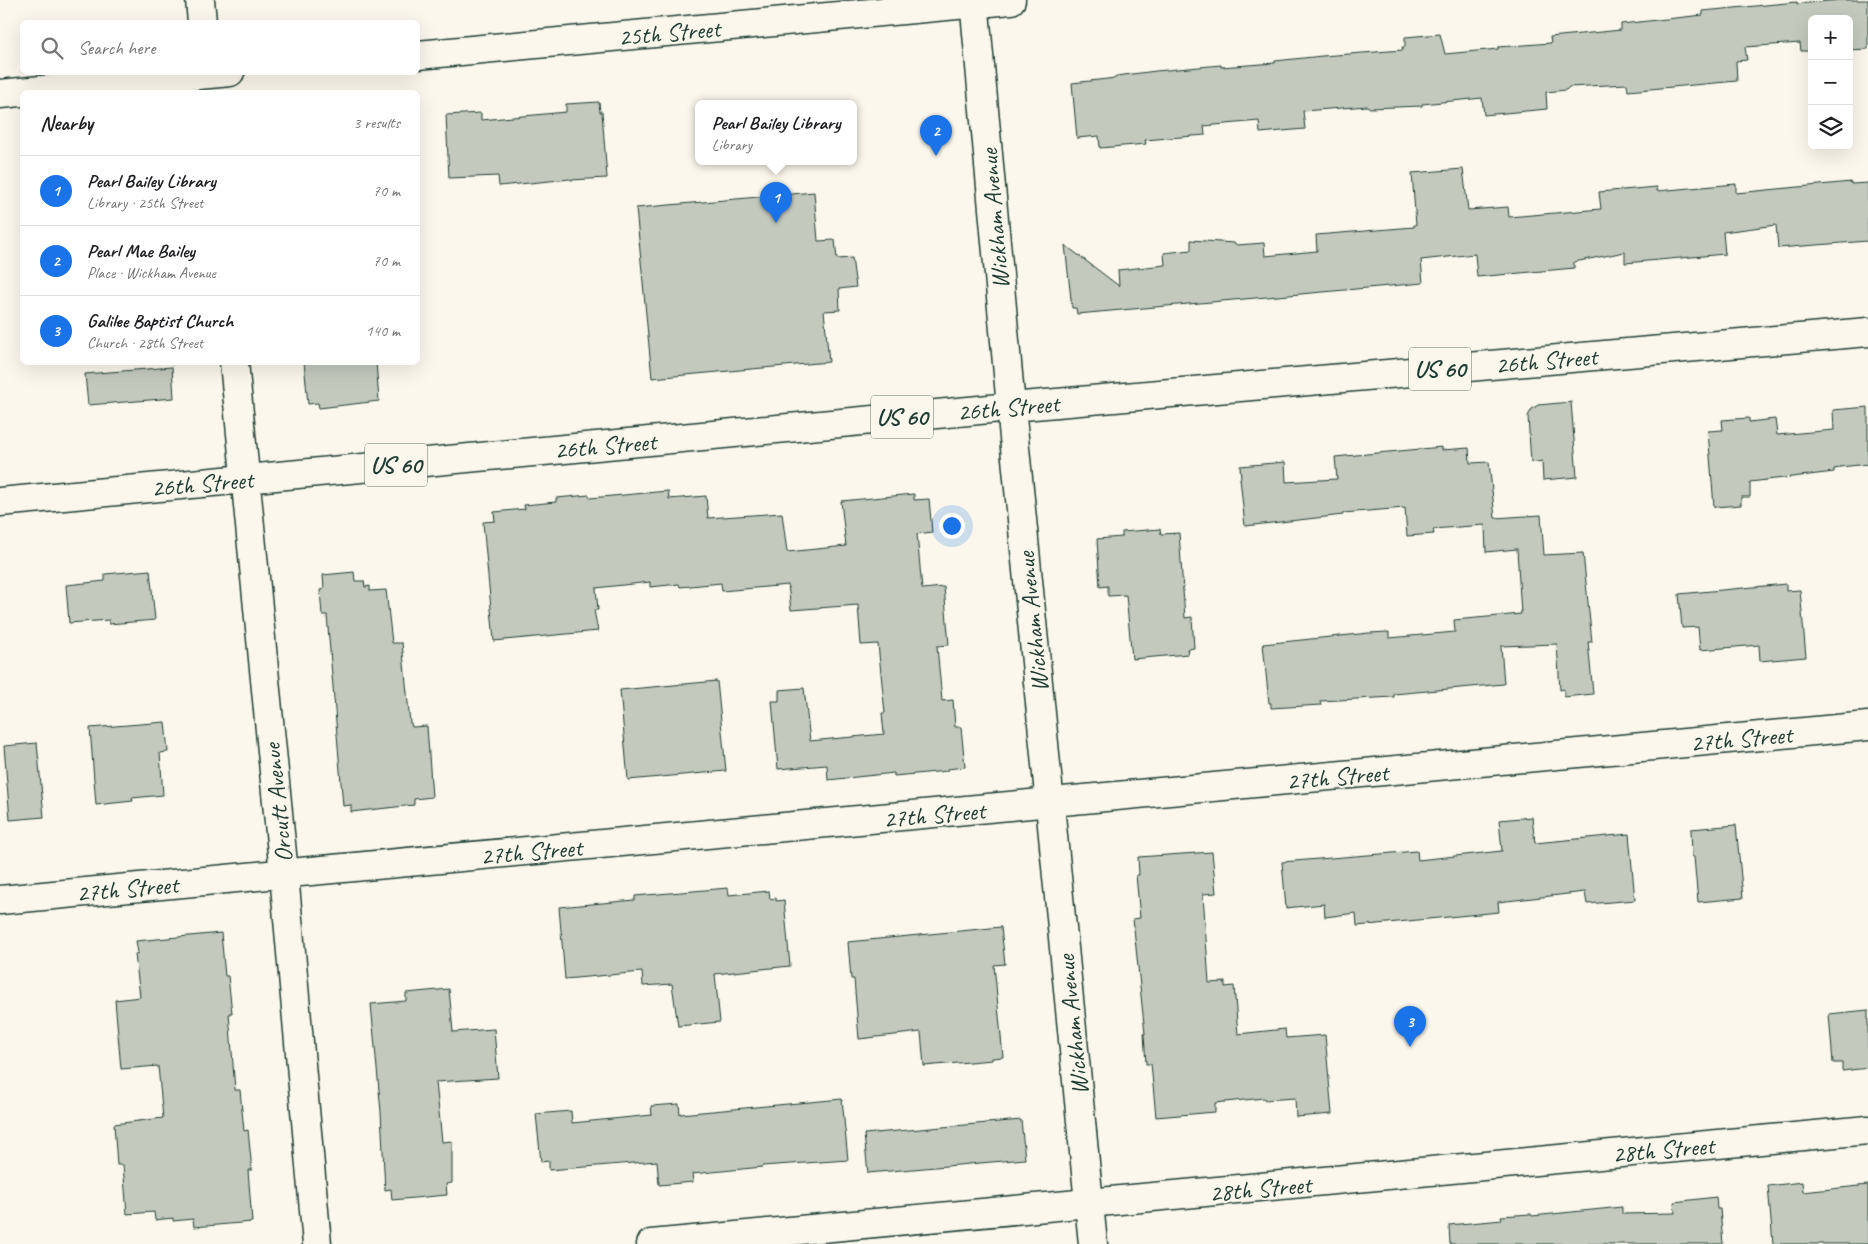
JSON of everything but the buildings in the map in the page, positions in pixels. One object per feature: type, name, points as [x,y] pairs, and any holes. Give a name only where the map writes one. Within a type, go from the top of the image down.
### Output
[{"type":"main road","points":[[200,0],[202,20]]},
{"type":"main road","name":"25th Street","points":[[420,55],[1011,0]]},
{"type":"main road","name":"Wickham Avenue","points":[[974,2],[1011,406],[1093,1244]]},
{"type":"main road","points":[[53,90],[213,78]]},
{"type":"main road","points":[[0,94],[20,92]]},
{"type":"main road","name":"26th Street","points":[[0,502],[1011,406],[1868,332]]},
{"type":"main road","name":"Orcutt Avenue","points":[[234,365],[284,874],[317,1244]]},
{"type":"main road","name":"27th Street","points":[[0,900],[1868,726]]},
{"type":"main road","name":"28th Street","points":[[651,1244],[1868,1130]]},
{"type":"place","name":"Pearl Mae Bailey","points":[[936,156]]},
{"type":"place","name":"Pearl Bailey Library","points":[[776,223]]},
{"type":"place","name":"Galilee Baptist Church","points":[[1410,1047]]}]
